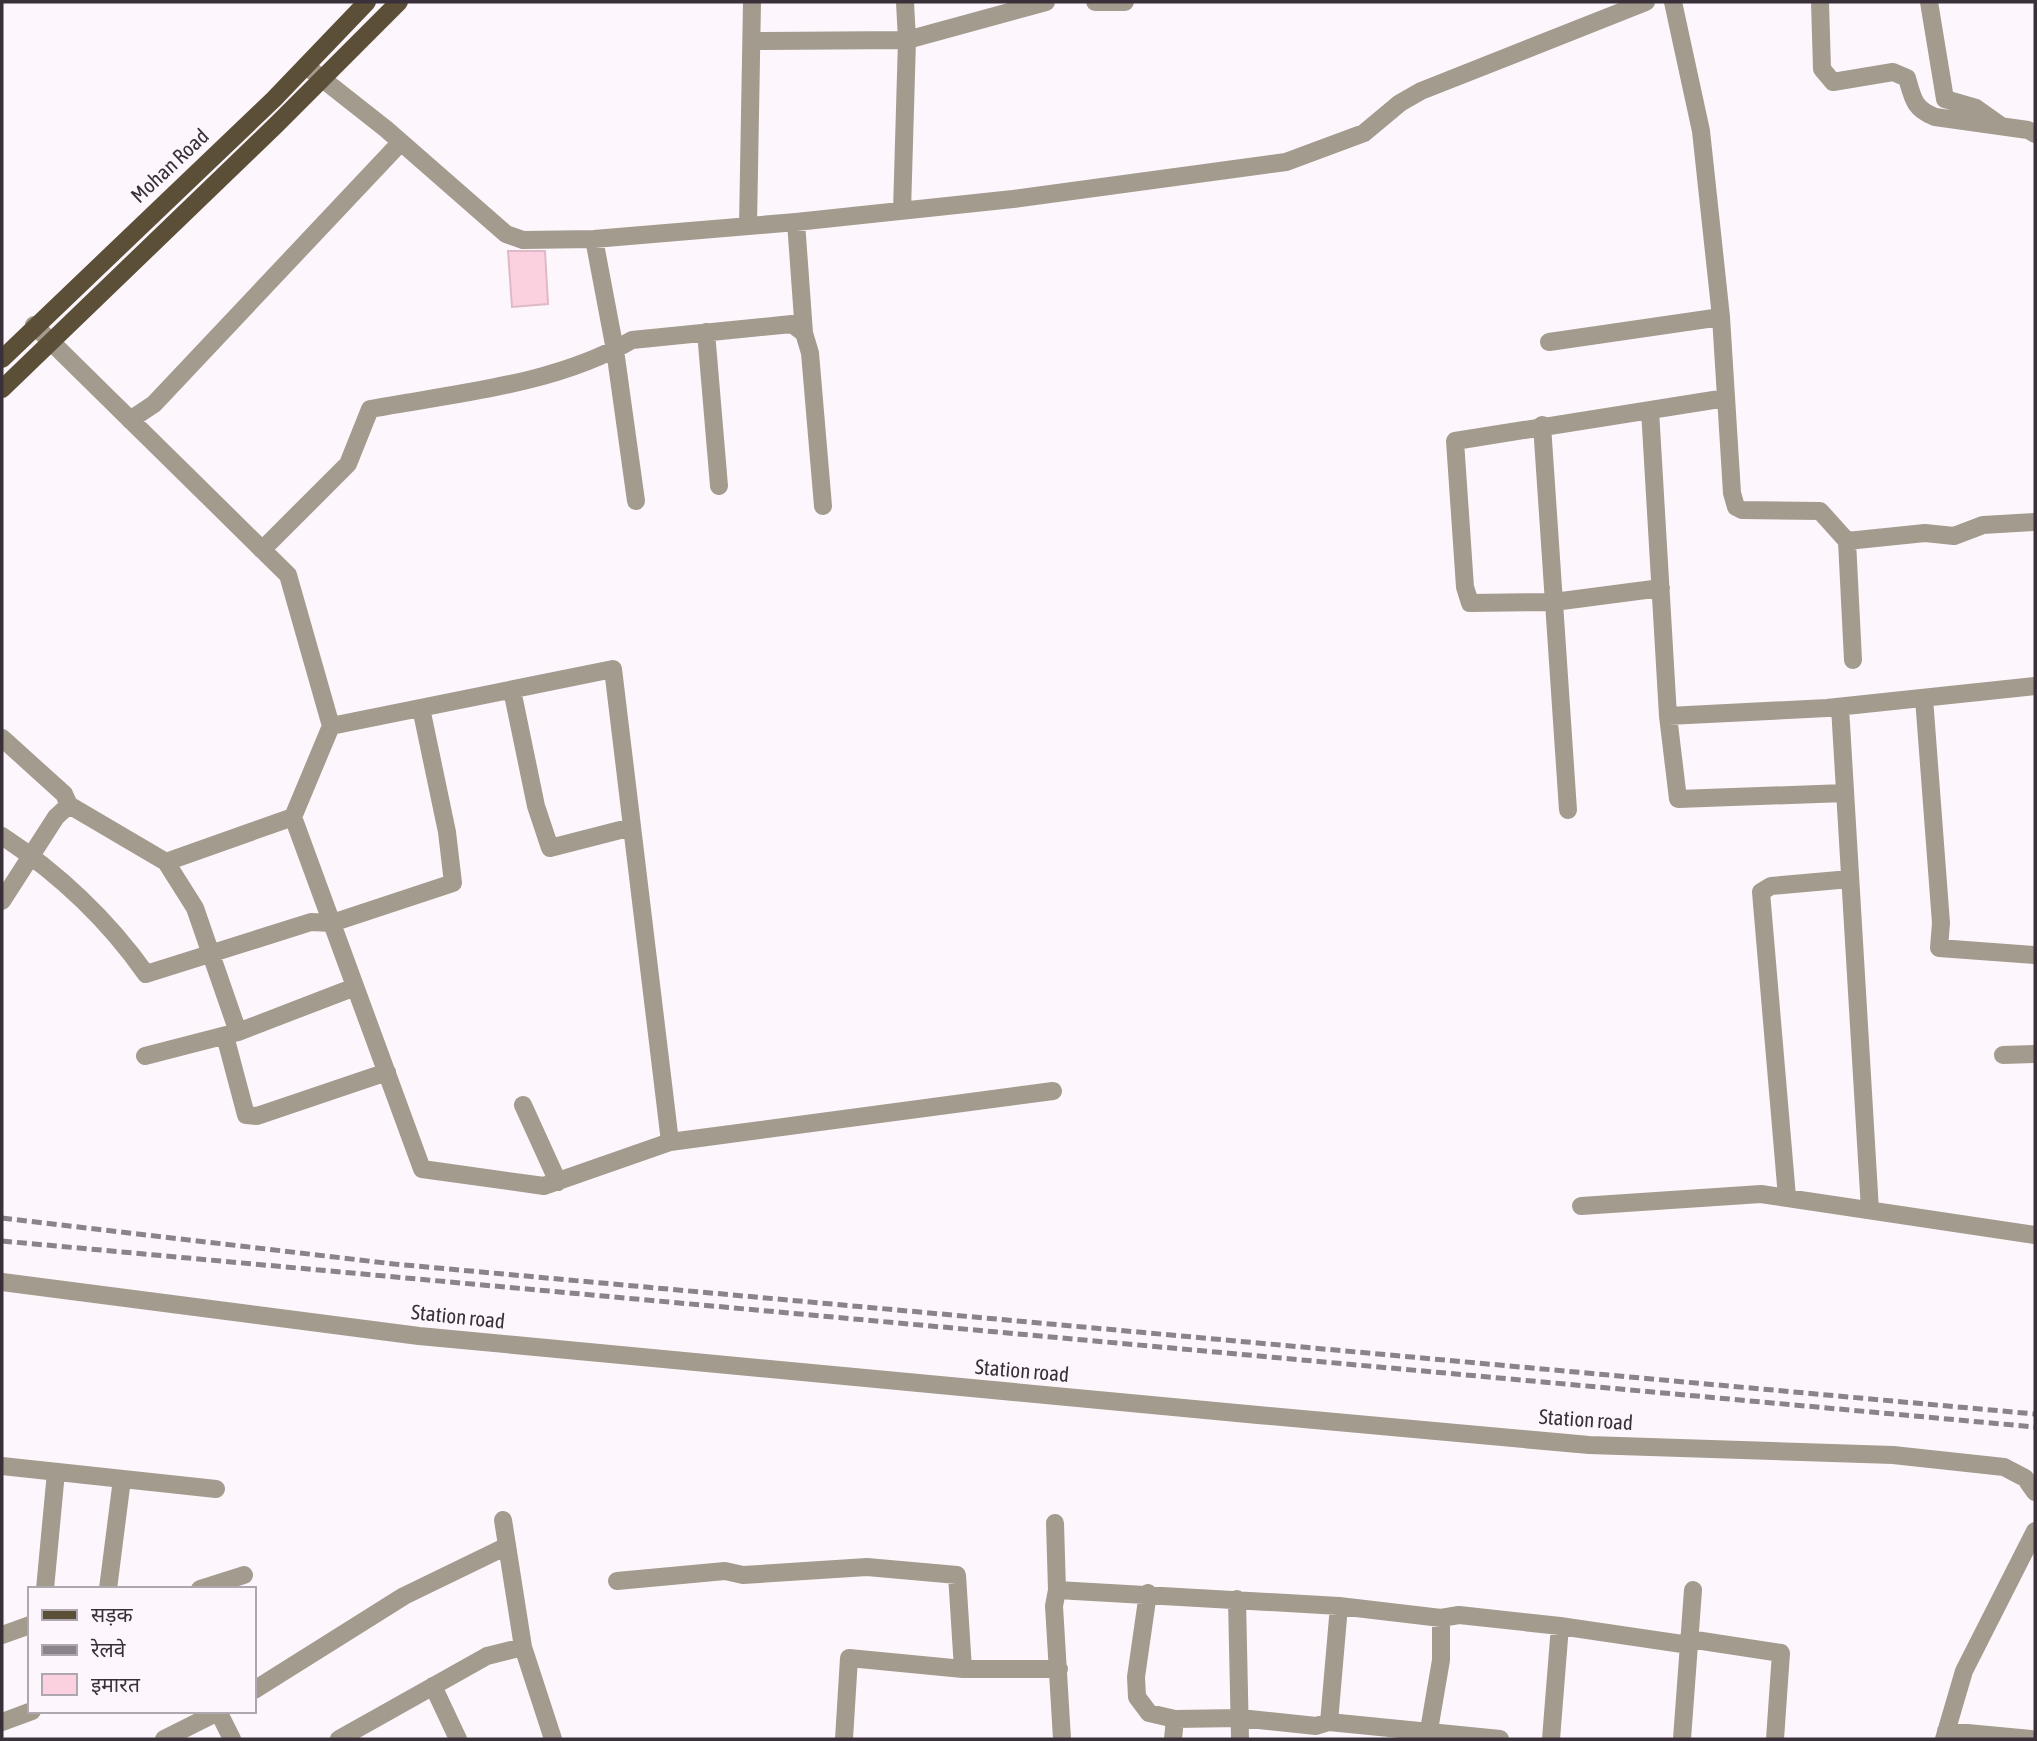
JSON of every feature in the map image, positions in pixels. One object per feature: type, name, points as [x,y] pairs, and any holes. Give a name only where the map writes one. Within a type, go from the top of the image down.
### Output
[{"type":"main road","name":"Mohan Road","points":[[2,359],[34,325],[306,66],[367,2]]},
{"type":"main road","points":[[2,389],[399,2]]},
{"type":"street","points":[[748,226],[752,2]]},
{"type":"street","points":[[902,211],[907,40],[905,2]]},
{"type":"street","points":[[753,41],[907,40],[1046,2]]},
{"type":"street","points":[[1095,2],[1125,2]]},
{"type":"street","points":[[306,66],[401,142],[506,234],[523,240],[594,239],[902,211],[1054,194],[1286,162],[1364,133],[1400,103],[1421,91],[1646,2]]},
{"type":"street","points":[[1673,2],[1701,131],[1721,317],[1736,507],[1761,512],[1791,509],[1820,511],[1847,541],[1853,660]]},
{"type":"street","points":[[1820,2],[1822,69],[1833,82],[1893,72],[1907,78],[1914,106],[1922,112],[1935,117],[2035,134]]},
{"type":"street","points":[[1929,2],[1945,99],[1976,108],[2003,127]]},
{"type":"street","points":[[130,420],[154,404],[401,142]]},
{"type":"street","points":[[796,222],[804,333],[810,353],[823,506]]},
{"type":"street","points":[[594,239],[615,350],[636,501]]},
{"type":"street","points":[[1549,342],[1721,317]]},
{"type":"street","points":[[262,550],[348,464],[370,409],[545,375],[615,350],[632,340],[792,324],[804,333]]},
{"type":"street","points":[[34,325],[288,575],[331,726],[293,817],[422,1168],[544,1186],[670,1142],[1053,1091]]},
{"type":"street","points":[[706,332],[719,486]]},
{"type":"street","points":[[1661,588],[1555,602],[1470,603],[1465,587],[1455,441],[1542,425],[1726,398]]},
{"type":"street","points":[[1650,410],[1668,716],[1678,799],[1845,793]]},
{"type":"street","points":[[1542,425],[1568,810]]},
{"type":"street","points":[[1847,541],[1925,533],[1954,536],[1983,525],[2035,522]]},
{"type":"street","points":[[331,726],[613,669],[670,1142]]},
{"type":"street","points":[[1668,716],[1840,707],[2035,685]]},
{"type":"street","points":[[512,690],[536,806],[550,848],[632,827]]},
{"type":"street","points":[[1924,698],[1941,923],[1939,948],[2035,955]]},
{"type":"street","points":[[1840,707],[1870,1210]]},
{"type":"street","points":[[2,836],[31,855],[118,935],[146,974],[311,922],[332,923],[453,883],[447,832],[421,708]]},
{"type":"street","points":[[2,738],[64,794],[69,804],[166,862],[195,908],[210,953],[232,1034],[246,1115],[257,1116],[387,1072]]},
{"type":"street","points":[[2,901],[56,817],[69,804]]},
{"type":"street","points":[[166,862],[293,817]]},
{"type":"street","points":[[1787,1197],[1761,892],[1771,886],[1850,879]]},
{"type":"street","points":[[145,1055],[232,1034],[355,987]]},
{"type":"street","points":[[2003,1055],[2035,1054]]},
{"type":"street","points":[[523,1105],[558,1182]]},
{"type":"street","points":[[1581,1206],[1761,1194],[2035,1235]]},
{"type":"street","name":"Station road","points":[[2,1282],[419,1336],[1244,1414],[1589,1445],[1893,1455],[2004,1467],[2025,1478],[2034,1490]]},
{"type":"street","points":[[2,1466],[216,1489]]},
{"type":"street","points":[[45,1587],[56,1472]]},
{"type":"street","points":[[108,1587],[122,1479]]},
{"type":"street","points":[[503,1520],[523,1647],[554,1739]]},
{"type":"street","points":[[1055,1523],[1057,1590],[1054,1606],[1062,1739]]},
{"type":"street","points":[[2031,1739],[1945,1735],[1964,1671],[2035,1531]]},
{"type":"street","points":[[256,1689],[404,1595],[507,1546]]},
{"type":"street","points":[[2013,1574],[2035,1549]]},
{"type":"street","points":[[617,1581],[725,1571],[743,1575],[867,1567],[957,1575],[963,1669]]},
{"type":"street","points":[[206,1587],[244,1575]]},
{"type":"street","points":[[1057,1590],[1148,1593],[1339,1606],[1441,1618],[1459,1615],[1781,1653],[1775,1739]]},
{"type":"street","points":[[1682,1739],[1693,1590]]},
{"type":"street","points":[[1148,1593],[1136,1677],[1138,1697],[1149,1713],[1175,1718],[1240,1718],[1316,1726],[1329,1722],[1500,1739]]},
{"type":"street","points":[[1237,1599],[1240,1739]]},
{"type":"street","points":[[1329,1722],[1339,1606]]},
{"type":"street","points":[[1429,1731],[1441,1660],[1441,1618]]},
{"type":"street","points":[[2,1635],[28,1626]]},
{"type":"street","points":[[1551,1739],[1560,1626]]},
{"type":"street","points":[[339,1739],[361,1734],[433,1686],[487,1657],[523,1647]]},
{"type":"street","points":[[844,1739],[849,1658],[963,1669],[1059,1669]]},
{"type":"street","points":[[433,1686],[458,1739]]},
{"type":"street","points":[[2,1722],[28,1712]]},
{"type":"street","points":[[164,1739],[217,1713]]},
{"type":"street","points":[[219,1713],[232,1739]]},
{"type":"street","points":[[1173,1739],[1175,1718]]},
{"type":"building","points":[[508,251],[545,251],[548,304],[512,307]]},
{"type":"railway","points":[[2,1218],[394,1264],[2035,1414]]},
{"type":"railway","points":[[2,1241],[2035,1427]]}]
